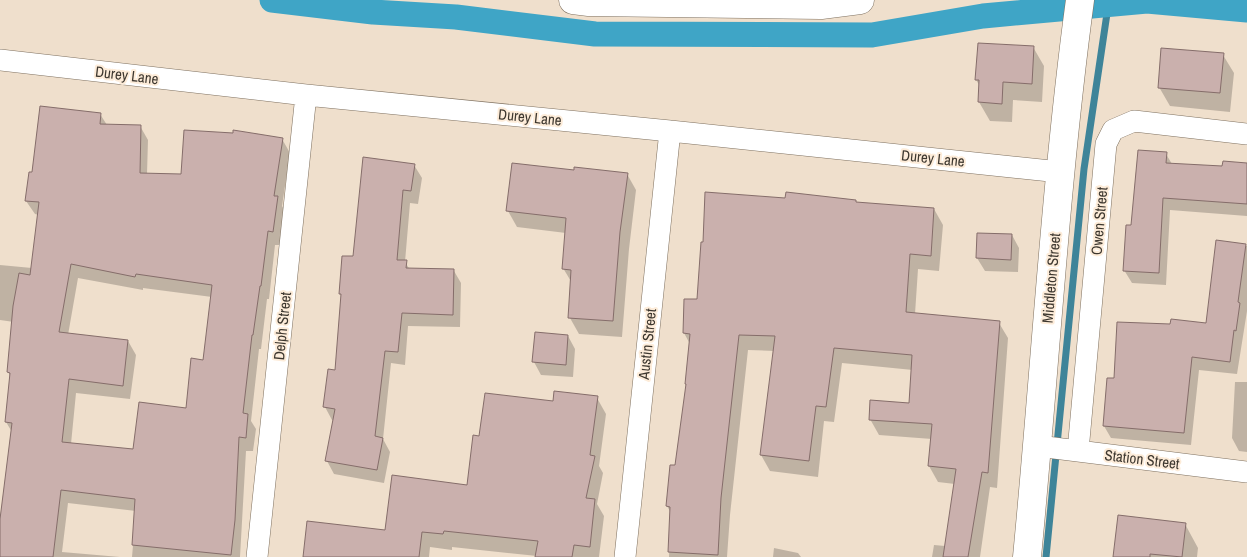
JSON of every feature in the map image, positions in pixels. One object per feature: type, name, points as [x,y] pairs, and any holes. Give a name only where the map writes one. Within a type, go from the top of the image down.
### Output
[{"type":"street","points":[[573,0],[588,2],[821,5],[860,0]]},
{"type":"street","name":"Middleton Street","points":[[1027,557],[1060,172],[1080,0]]},
{"type":"street","name":"Durey Lane","points":[[0,60],[306,95],[1060,172]]},
{"type":"street","name":"Delph Street","points":[[257,557],[306,95]]},
{"type":"street","name":"Owen Street","points":[[1078,451],[1106,144],[1113,130],[1134,121],[1247,134]]},
{"type":"street","name":"Austin Street","points":[[625,557],[670,131]]},
{"type":"street","name":"Station Street","points":[[1038,446],[1247,472]]},
{"type":"building","points":[[978,43],[1034,46],[1032,84],[1003,82],[1002,104],[978,102],[979,80],[975,80]]},
{"type":"building","points":[[1161,48],[1224,53],[1220,93],[1158,88]]},
{"type":"building","points":[[40,106],[101,113],[100,124],[141,125],[140,173],[181,174],[184,130],[233,133],[233,130],[283,138],[274,196],[278,196],[273,232],[268,231],[252,335],[243,413],[248,414],[246,438],[239,437],[235,520],[231,555],[132,545],[135,499],[61,490],[53,557],[0,557],[0,519],[12,423],[5,422],[10,373],[7,372],[13,306],[19,273],[30,275],[39,202],[25,201],[29,172],[32,172]],"holes":[[[71,264],[135,277],[136,274],[212,285],[203,360],[191,358],[186,408],[139,402],[133,449],[62,442],[69,379],[123,386],[128,340],[59,332]]]},
{"type":"building","points":[[1138,150],[1167,152],[1166,163],[1222,166],[1223,161],[1247,163],[1247,204],[1163,198],[1159,273],[1123,271],[1126,225],[1131,225]]},
{"type":"building","points":[[363,157],[415,164],[411,191],[403,190],[397,260],[407,260],[406,268],[454,269],[453,315],[402,313],[398,352],[385,351],[375,436],[383,438],[377,470],[325,461],[335,409],[323,407],[328,369],[335,370],[342,256],[353,256]]},
{"type":"building","points":[[512,163],[574,170],[574,167],[628,173],[620,232],[613,321],[568,318],[571,270],[562,269],[566,218],[506,211]]},
{"type":"building","points":[[705,192],[785,198],[786,192],[856,200],[856,202],[934,208],[931,256],[910,254],[906,312],[1000,321],[988,473],[982,472],[968,557],[943,557],[956,469],[928,466],[932,424],[869,420],[870,400],[909,403],[912,355],[834,348],[826,407],[816,406],[809,461],[760,455],[775,336],[739,335],[721,498],[718,555],[668,552],[670,507],[666,506],[670,465],[675,465],[686,384],[690,334],[683,333],[684,299],[697,299],[701,242],[703,242]]},
{"type":"building","points":[[977,233],[1012,234],[1011,260],[976,258]]},
{"type":"building","points":[[1216,240],[1246,244],[1238,302],[1240,303],[1230,362],[1192,357],[1184,433],[1103,426],[1107,378],[1114,378],[1117,322],[1170,324],[1171,319],[1206,323]]},
{"type":"building","points":[[535,332],[568,335],[566,365],[532,362]]},
{"type":"building","points":[[554,391],[598,396],[590,455],[595,456],[586,498],[595,499],[590,547],[574,545],[572,557],[535,557],[538,541],[444,531],[443,534],[422,532],[419,557],[303,557],[307,521],[385,530],[392,475],[467,485],[473,435],[479,436],[485,393],[553,401]]},
{"type":"building","points":[[1118,515],[1186,523],[1182,557],[1150,554],[1150,557],[1113,557]]},
{"type":"waterway","points":[[272,0],[373,12],[456,17],[595,34],[872,35],[983,16],[1147,1],[1247,10]]},
{"type":"waterway","points":[[1046,557],[1084,169],[1109,0]]}]
